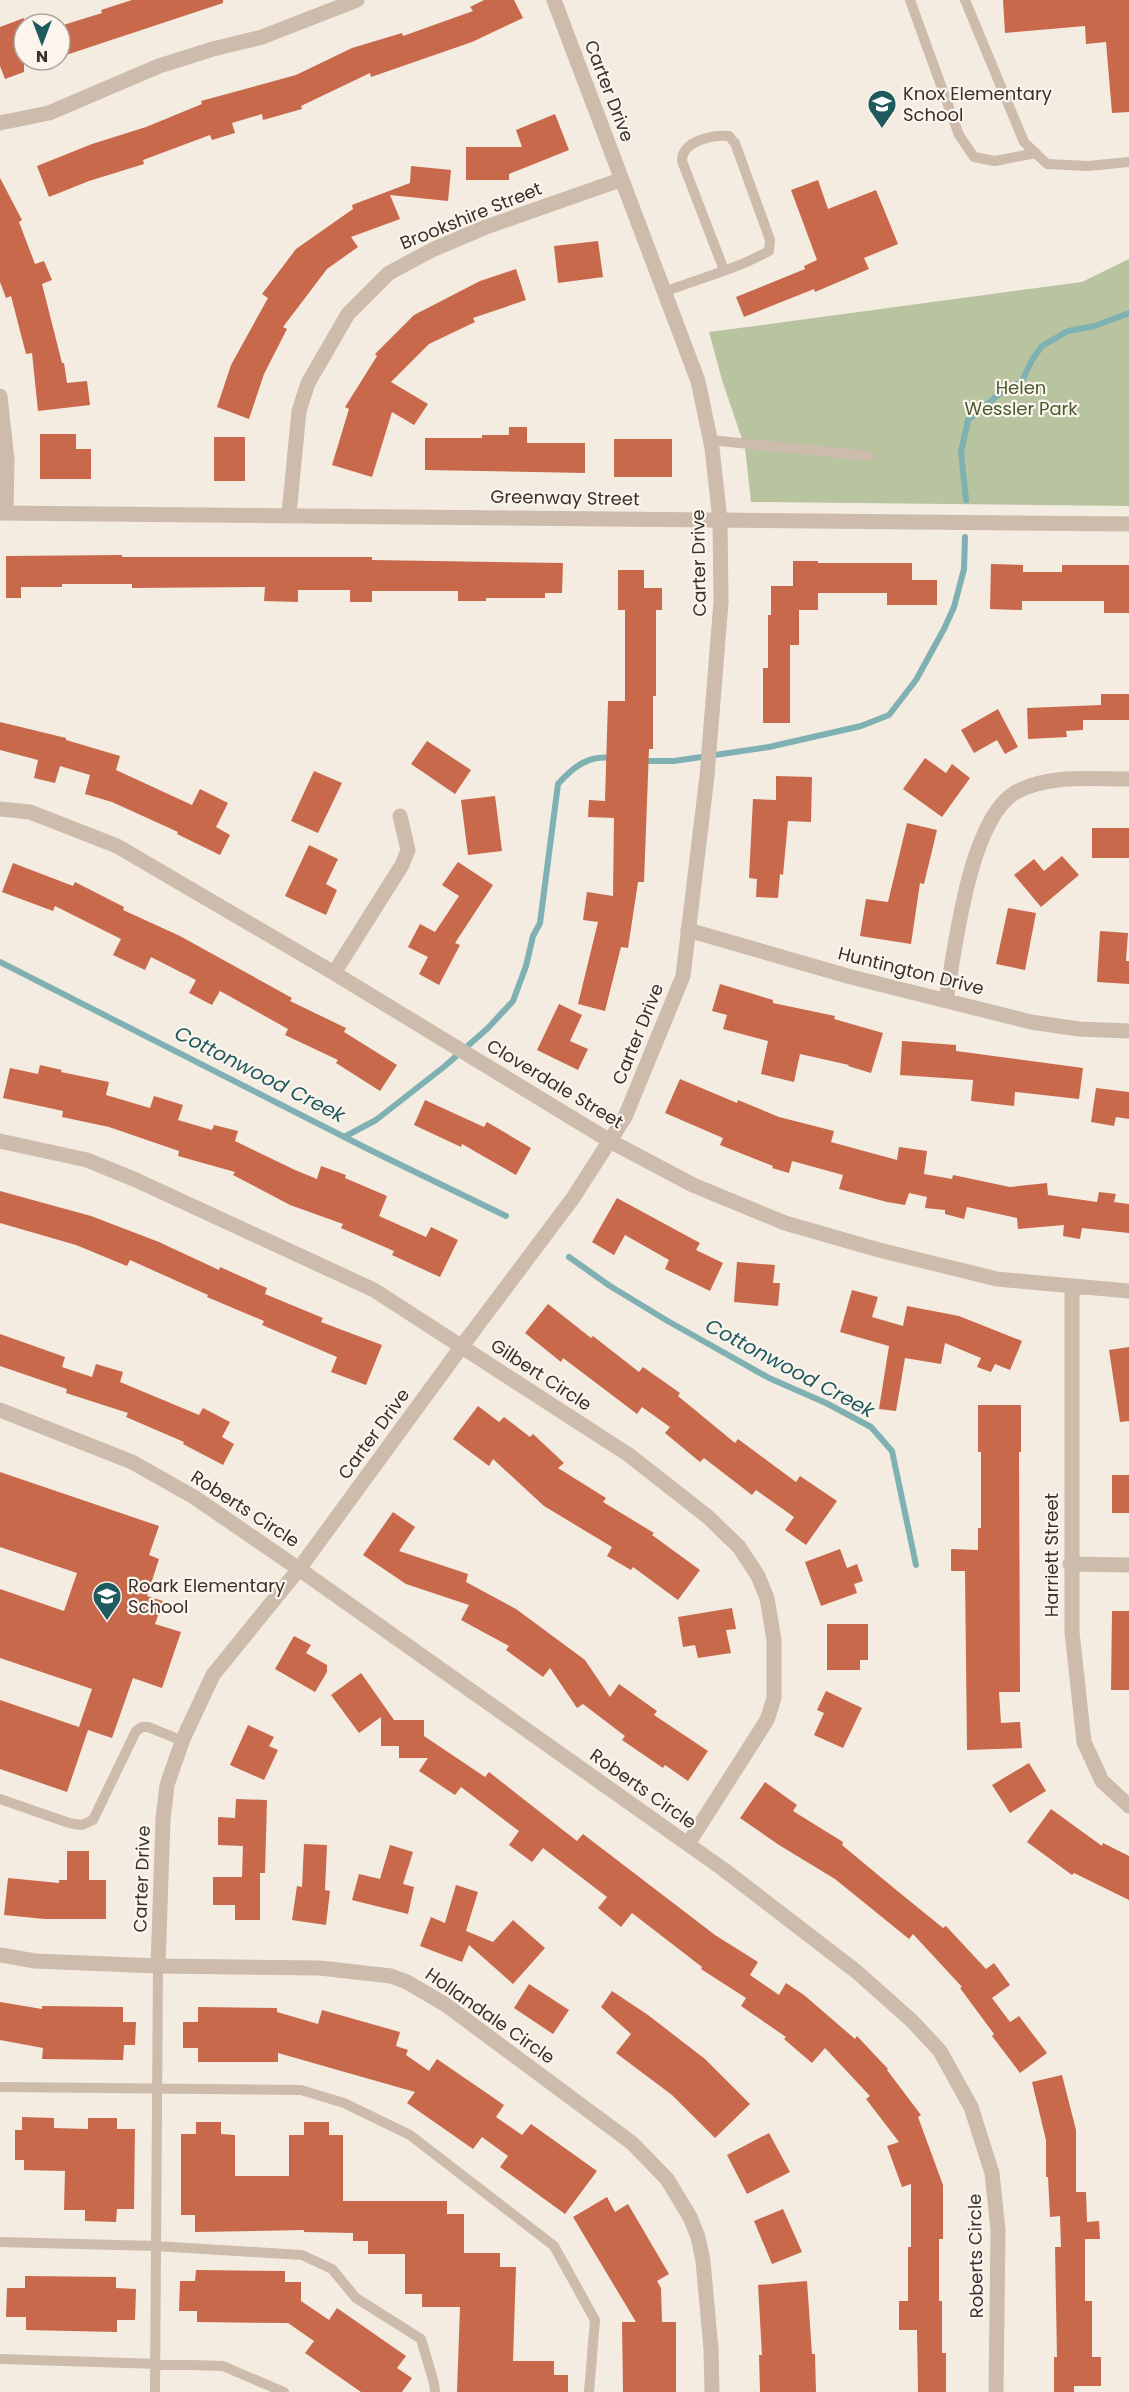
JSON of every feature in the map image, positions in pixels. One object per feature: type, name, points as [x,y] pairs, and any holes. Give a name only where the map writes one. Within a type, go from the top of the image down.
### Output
[{"type":"street","points":[[0,123],[49,113],[159,66],[262,37],[357,0]]},
{"type":"street","name":"Carter Drive","points":[[158,1966],[163,1820],[167,1785],[183,1741],[213,1675],[299,1569],[559,1217],[625,1117],[683,976],[707,776],[721,602],[720,520],[711,440],[698,381],[620,180],[554,0]]},
{"type":"street","name":"Brookshire Street","points":[[289,514],[298,411],[308,383],[348,314],[389,273],[434,249],[486,227],[620,180]]},
{"type":"street","points":[[0,396],[7,460],[3,513]]},
{"type":"street","name":"Greenway Street","points":[[3,513],[1129,524]]},
{"type":"street","points":[[946,1000],[968,885],[981,840],[1001,803],[1017,791],[1050,781],[1129,779]]},
{"type":"street","name":"Cloverdale Street","points":[[0,809],[30,812],[117,846],[334,973],[610,1141],[693,1185],[785,1223],[879,1250],[997,1279],[1072,1288],[1129,1291]]},
{"type":"street","points":[[334,973],[402,865],[408,850],[400,816]]},
{"type":"street","name":"Huntington Drive","points":[[688,930],[851,977],[1031,1022],[1079,1029],[1129,1031]]},
{"type":"street","name":"Gilbert Circle","points":[[0,1141],[87,1160],[136,1180],[374,1290],[629,1455],[708,1517],[739,1547],[758,1576],[767,1598],[774,1640],[774,1698],[767,1720],[688,1844]]},
{"type":"street","name":"Harriett Street","points":[[1072,1288],[1070,1564],[1072,1632],[1084,1742],[1102,1781],[1129,1806]]},
{"type":"street","name":"Roberts Circle","points":[[0,1410],[132,1462],[194,1497],[688,1844],[857,1972],[912,2021],[940,2051],[971,2107],[992,2173],[998,2230],[996,2392]]},
{"type":"street","points":[[1070,1564],[1129,1564]]},
{"type":"street","name":"Hollandale Circle","points":[[0,1955],[35,1961],[158,1966],[320,1968],[391,1976],[446,2005],[632,2143],[667,2179],[690,2217],[698,2237],[703,2261],[710,2338],[712,2392]]},
{"type":"lane","points":[[910,0],[959,135],[974,157],[995,161],[1036,153]]},
{"type":"lane","points":[[965,0],[1024,142],[1047,164],[1088,166],[1129,162]]},
{"type":"lane","points":[[664,292],[724,270],[769,251],[770,240],[735,143],[729,136],[718,135],[687,146],[682,152],[682,161],[724,270]]},
{"type":"lane","points":[[711,440],[870,456]]},
{"type":"lane","points":[[0,1799],[69,1823],[82,1825],[93,1820],[136,1731],[142,1727],[148,1727],[183,1741]]},
{"type":"lane","points":[[155,2392],[158,1966]]},
{"type":"lane","points":[[0,2087],[301,2090],[345,2103],[410,2135],[554,2246],[595,2320],[589,2392]]},
{"type":"lane","points":[[0,2242],[156,2246],[302,2255],[332,2269],[356,2298],[422,2339],[435,2392]]},
{"type":"lane","points":[[0,2359],[223,2366],[284,2392]]},
{"type":"green space","name":"Helen Wessler Park","points":[[1129,259],[1129,506],[751,502],[745,448],[722,380],[709,332],[1082,282]]},
{"type":"building","points":[[132,0],[223,0],[223,3],[72,53],[72,22],[102,13],[101,10]]},
{"type":"building","points":[[484,0],[514,0],[523,18],[472,42],[371,77],[370,73],[301,106],[302,109],[263,120],[262,114],[232,123],[235,133],[212,140],[210,135],[143,160],[144,164],[89,181],[49,197],[37,166],[92,144],[146,127],[202,104],[201,101],[296,75],[352,48],[402,33],[403,36],[473,11],[470,7]]},
{"type":"building","points":[[1003,0],[1129,0],[1129,112],[1112,113],[1106,42],[1086,44],[1085,26],[1005,33]]},
{"type":"building","points":[[12,22],[12,72],[24,72],[5,79],[0,66],[0,27]]},
{"type":"building","points":[[555,114],[569,150],[509,174],[509,180],[466,180],[466,147],[522,147],[516,130]]},
{"type":"building","points":[[411,166],[451,170],[448,201],[390,195],[400,219],[351,237],[358,247],[327,269],[283,327],[287,329],[264,374],[249,419],[217,407],[231,365],[268,298],[262,294],[296,249],[353,209],[352,205],[410,183]]},
{"type":"building","points":[[0,178],[22,220],[19,222],[35,264],[44,261],[52,280],[42,284],[62,363],[64,363],[67,383],[87,381],[90,405],[38,411],[32,353],[26,354],[11,296],[6,298],[0,282]]},
{"type":"building","points":[[818,180],[828,209],[876,190],[898,244],[864,258],[869,269],[815,292],[814,289],[744,317],[736,297],[805,269],[804,266],[817,260],[791,190]]},
{"type":"building","points":[[598,241],[603,277],[558,283],[554,246]]},
{"type":"building","points":[[516,269],[526,300],[473,318],[475,322],[429,344],[391,382],[428,404],[414,425],[392,412],[372,477],[332,465],[349,409],[345,407],[377,356],[375,354],[414,315],[480,281]]},
{"type":"building","points":[[509,427],[527,427],[527,443],[585,443],[585,473],[425,470],[425,438],[482,438],[482,435],[509,435]]},
{"type":"building","points":[[40,434],[76,434],[76,449],[91,449],[91,479],[40,479]]},
{"type":"building","points":[[214,437],[245,437],[245,481],[214,481]]},
{"type":"building","points":[[614,439],[672,439],[672,477],[614,477]]},
{"type":"building","points":[[122,555],[122,557],[372,557],[372,560],[563,563],[562,593],[545,593],[545,598],[486,598],[486,601],[458,601],[458,591],[372,591],[372,602],[350,602],[350,590],[298,590],[298,602],[264,601],[265,587],[132,588],[132,584],[62,584],[62,587],[21,587],[21,598],[6,598],[6,556]]},
{"type":"building","points":[[793,561],[912,563],[912,580],[937,580],[937,605],[887,605],[887,593],[818,593],[818,610],[799,610],[799,645],[790,645],[790,723],[763,723],[763,668],[768,668],[768,615],[771,615],[771,586],[793,586]]},
{"type":"building","points":[[991,564],[1023,565],[1023,572],[1062,572],[1062,565],[1129,565],[1129,613],[1104,613],[1104,601],[1022,601],[1022,610],[990,609]]},
{"type":"building","points":[[618,570],[644,570],[644,588],[662,588],[662,610],[656,610],[656,696],[653,696],[653,749],[649,749],[644,882],[638,882],[628,948],[621,947],[605,1011],[578,1004],[598,922],[583,920],[587,892],[613,896],[614,818],[588,817],[589,800],[605,801],[608,701],[625,701],[625,610],[618,610]]},
{"type":"building","points":[[1101,694],[1129,694],[1129,720],[1083,720],[1083,730],[1066,731],[1067,737],[1028,739],[1027,708],[1101,705]]},
{"type":"building","points":[[998,709],[1018,747],[1005,754],[997,740],[974,753],[961,730]]},
{"type":"building","points":[[0,722],[66,738],[66,740],[120,756],[116,770],[192,805],[200,789],[228,803],[216,827],[230,835],[220,855],[177,834],[178,832],[112,802],[85,794],[90,775],[60,766],[55,783],[34,778],[38,760],[0,750]]},
{"type":"building","points":[[427,741],[471,770],[455,794],[411,764]]},
{"type":"building","points":[[925,758],[946,773],[952,764],[970,778],[942,817],[903,789]]},
{"type":"building","points":[[314,771],[342,783],[318,833],[291,821]]},
{"type":"building","points":[[776,776],[812,777],[811,822],[788,821],[783,875],[780,874],[778,898],[756,897],[757,879],[749,878],[753,799],[776,800]]},
{"type":"building","points":[[495,796],[502,851],[468,855],[461,800]]},
{"type":"building","points":[[907,823],[937,830],[924,884],[920,883],[911,944],[860,936],[866,899],[888,902]]},
{"type":"building","points":[[1092,828],[1129,828],[1129,858],[1092,858]]},
{"type":"building","points":[[309,845],[338,859],[326,884],[337,890],[326,915],[285,896]]},
{"type":"building","points":[[1062,856],[1079,875],[1041,907],[1014,875],[1034,859],[1044,871]]},
{"type":"building","points":[[458,862],[493,885],[455,943],[460,945],[439,985],[419,974],[428,957],[408,947],[420,924],[435,932],[459,896],[442,885]]},
{"type":"building","points":[[13,863],[73,886],[75,882],[124,907],[123,910],[180,936],[292,998],[290,1001],[346,1028],[344,1032],[397,1065],[380,1091],[336,1063],[338,1060],[285,1035],[288,1029],[220,991],[212,1005],[189,993],[196,980],[151,957],[145,970],[113,955],[121,939],[55,906],[53,911],[2,892]]},
{"type":"building","points":[[1008,908],[1036,913],[1025,970],[996,964]]},
{"type":"building","points":[[1100,931],[1128,933],[1126,961],[1129,961],[1129,984],[1097,982]]},
{"type":"building","points":[[720,984],[773,1000],[773,1003],[835,1016],[834,1019],[883,1033],[871,1073],[849,1065],[800,1054],[794,1082],[761,1074],[768,1041],[723,1029],[727,1015],[712,1011]]},
{"type":"building","points":[[559,1004],[582,1015],[570,1041],[588,1049],[578,1070],[537,1050]]},
{"type":"building","points":[[902,1041],[956,1045],[956,1051],[1083,1068],[1079,1099],[1015,1092],[1014,1106],[971,1101],[973,1080],[900,1075]]},
{"type":"building","points":[[40,1065],[109,1082],[106,1095],[150,1108],[154,1096],[183,1105],[178,1120],[212,1130],[214,1125],[238,1131],[235,1141],[317,1179],[321,1166],[346,1175],[345,1178],[387,1196],[379,1216],[426,1237],[431,1227],[458,1240],[440,1277],[392,1255],[394,1251],[341,1228],[343,1224],[290,1205],[233,1175],[235,1172],[178,1156],[179,1151],[109,1127],[62,1117],[63,1111],[3,1098],[10,1068],[38,1074]]},
{"type":"building","points":[[680,1079],[737,1103],[738,1100],[779,1117],[834,1131],[831,1142],[897,1160],[899,1147],[927,1151],[924,1174],[952,1179],[953,1175],[1010,1187],[1047,1183],[1048,1195],[1097,1202],[1099,1192],[1116,1194],[1114,1202],[1129,1204],[1129,1233],[1082,1228],[1080,1239],[1063,1236],[1064,1225],[1018,1229],[1017,1218],[967,1207],[964,1219],[945,1214],[945,1210],[925,1208],[927,1197],[909,1193],[905,1205],[839,1189],[843,1175],[792,1161],[789,1173],[772,1168],[773,1166],[720,1145],[723,1138],[665,1113]]},
{"type":"building","points":[[1096,1088],[1129,1092],[1129,1119],[1116,1117],[1114,1126],[1091,1122]]},
{"type":"building","points":[[425,1100],[484,1127],[487,1122],[531,1148],[516,1175],[462,1144],[461,1147],[414,1125]]},
{"type":"building","points":[[0,1191],[91,1216],[159,1242],[219,1270],[220,1267],[267,1288],[265,1294],[323,1318],[321,1322],[382,1345],[366,1385],[331,1372],[337,1357],[262,1325],[264,1321],[130,1260],[127,1266],[76,1245],[0,1223]]},
{"type":"building","points":[[617,1198],[700,1243],[696,1250],[723,1263],[710,1291],[665,1269],[669,1260],[625,1235],[614,1255],[592,1242]]},
{"type":"building","points":[[737,1262],[775,1265],[773,1283],[780,1283],[778,1306],[734,1302]]},
{"type":"building","points":[[852,1290],[878,1297],[872,1317],[903,1326],[907,1306],[959,1316],[1022,1341],[1010,1370],[995,1364],[991,1372],[977,1367],[981,1358],[945,1343],[941,1364],[905,1358],[896,1411],[879,1409],[889,1346],[840,1332]]},
{"type":"building","points":[[548,1304],[639,1372],[643,1367],[680,1393],[678,1396],[735,1443],[738,1439],[796,1482],[800,1476],[837,1501],[806,1545],[785,1530],[794,1517],[756,1490],[752,1495],[704,1458],[700,1462],[665,1433],[670,1427],[642,1407],[637,1414],[563,1358],[561,1362],[525,1333]]},
{"type":"building","points":[[0,1334],[65,1357],[62,1367],[92,1377],[96,1364],[123,1372],[120,1382],[199,1415],[203,1408],[230,1422],[222,1437],[234,1444],[223,1465],[183,1444],[184,1442],[126,1417],[128,1413],[66,1393],[67,1389],[0,1366]]},
{"type":"building","points":[[1129,1347],[1129,1421],[1120,1422],[1109,1350]]},
{"type":"building","points":[[978,1405],[1021,1405],[1021,1452],[1019,1452],[1020,1692],[999,1692],[1001,1723],[1020,1722],[1022,1748],[967,1750],[965,1571],[951,1571],[951,1549],[978,1550],[978,1528],[981,1528],[981,1452],[978,1452]]},
{"type":"building","points":[[478,1406],[499,1422],[504,1417],[530,1437],[533,1434],[564,1463],[558,1468],[606,1498],[603,1502],[654,1533],[652,1535],[700,1570],[678,1600],[633,1567],[631,1570],[607,1556],[612,1547],[544,1506],[493,1459],[489,1466],[453,1439]]},
{"type":"building","points":[[0,1472],[159,1526],[149,1555],[159,1559],[147,1596],[163,1601],[155,1624],[181,1632],[162,1688],[133,1678],[112,1738],[88,1730],[67,1792],[0,1769],[0,1700],[79,1727],[92,1689],[0,1658],[0,1589],[64,1611],[77,1573],[0,1547]]},
{"type":"building","points":[[1112,1475],[1129,1475],[1129,1513],[1112,1513]]},
{"type":"building","points":[[393,1512],[415,1527],[399,1551],[468,1574],[466,1582],[516,1609],[585,1660],[610,1697],[619,1684],[657,1711],[654,1715],[708,1751],[688,1781],[665,1765],[663,1768],[622,1740],[625,1736],[583,1704],[577,1708],[550,1668],[543,1677],[506,1650],[509,1646],[461,1620],[469,1605],[406,1584],[363,1555]]},
{"type":"building","points":[[840,1549],[847,1568],[857,1564],[863,1581],[854,1584],[857,1593],[821,1606],[805,1562]]},
{"type":"building","points":[[732,1608],[736,1629],[726,1630],[731,1653],[698,1658],[695,1645],[683,1647],[678,1617]]},
{"type":"building","points":[[1112,1611],[1129,1611],[1129,1690],[1111,1690]]},
{"type":"building","points":[[827,1624],[868,1624],[868,1660],[860,1660],[860,1670],[827,1670]]},
{"type":"building","points":[[294,1636],[311,1645],[306,1653],[327,1665],[327,1672],[315,1692],[275,1669]]},
{"type":"building","points":[[361,1673],[394,1720],[424,1720],[424,1736],[485,1777],[489,1772],[577,1841],[583,1834],[715,1935],[758,1962],[750,1975],[779,1995],[786,1983],[804,1995],[855,2039],[857,2036],[888,2069],[921,2115],[918,2117],[943,2185],[943,2239],[939,2239],[939,2301],[942,2301],[942,2353],[946,2353],[946,2392],[918,2392],[917,2330],[899,2330],[899,2301],[908,2301],[911,2184],[902,2187],[887,2146],[899,2142],[866,2099],[870,2096],[825,2048],[812,2063],[784,2039],[786,2037],[741,2006],[746,1998],[701,1969],[702,1967],[632,1913],[621,1927],[598,1908],[607,1897],[543,1848],[532,1862],[509,1845],[519,1831],[461,1787],[455,1795],[419,1771],[428,1758],[399,1758],[399,1746],[381,1746],[381,1717],[359,1733],[331,1695]]},
{"type":"building","points":[[826,1691],[862,1708],[843,1748],[814,1735],[824,1713],[817,1710]]},
{"type":"building","points":[[248,1725],[274,1737],[269,1746],[278,1750],[264,1780],[230,1765]]},
{"type":"building","points":[[1029,1763],[1046,1791],[1010,1813],[992,1785]]},
{"type":"building","points":[[765,1782],[797,1805],[793,1811],[843,1842],[842,1845],[895,1889],[943,1928],[946,1926],[986,1969],[994,1963],[1010,1985],[992,1998],[1010,2022],[1019,2016],[1047,2053],[1020,2073],[992,2036],[994,2034],[960,1988],[962,1987],[913,1934],[909,1939],[835,1879],[740,1818]]},
{"type":"building","points":[[236,1799],[267,1800],[265,1873],[260,1873],[260,1920],[235,1920],[235,1905],[213,1905],[213,1877],[242,1877],[243,1846],[218,1845],[218,1817],[235,1818]]},
{"type":"building","points":[[1051,1809],[1102,1846],[1103,1843],[1129,1856],[1129,1900],[1074,1873],[1072,1875],[1027,1842]]},
{"type":"building","points":[[304,1844],[327,1845],[325,1890],[330,1891],[326,1925],[292,1920],[297,1886],[302,1887]]},
{"type":"building","points":[[390,1845],[413,1852],[403,1884],[414,1887],[408,1914],[352,1900],[359,1874],[380,1879]]},
{"type":"building","points":[[67,1851],[89,1851],[89,1880],[106,1880],[106,1919],[45,1919],[4,1915],[8,1878],[59,1883],[59,1880],[67,1880]]},
{"type":"building","points":[[456,1885],[478,1892],[466,1931],[493,1942],[513,1920],[545,1948],[513,1984],[469,1945],[462,1962],[420,1946],[431,1917],[445,1923]]},
{"type":"building","points":[[529,1984],[569,2010],[553,2034],[514,2008]]},
{"type":"building","points":[[612,1991],[648,2015],[705,2059],[750,2104],[715,2138],[672,2095],[616,2053],[631,2034],[601,2007]]},
{"type":"building","points":[[0,2002],[42,2009],[42,2006],[123,2007],[123,2022],[136,2022],[135,2045],[124,2045],[123,2060],[42,2059],[43,2048],[0,2040]]},
{"type":"building","points":[[198,2007],[277,2008],[277,2012],[318,2024],[322,2010],[400,2032],[396,2046],[408,2050],[406,2055],[429,2071],[437,2059],[504,2105],[496,2117],[522,2135],[531,2124],[597,2171],[565,2214],[500,2167],[508,2156],[482,2137],[473,2149],[407,2103],[415,2092],[278,2053],[278,2062],[198,2062],[198,2048],[183,2048],[183,2022],[198,2022]]},
{"type":"building","points":[[1062,2075],[1076,2130],[1076,2192],[1086,2192],[1087,2222],[1099,2221],[1100,2239],[1085,2239],[1085,2301],[1092,2301],[1092,2357],[1101,2357],[1101,2386],[1074,2386],[1074,2392],[1054,2392],[1054,2357],[1057,2357],[1055,2247],[1061,2247],[1060,2216],[1050,2217],[1048,2177],[1046,2177],[1046,2140],[1032,2082]]},
{"type":"building","points":[[22,2117],[54,2118],[54,2128],[88,2129],[88,2118],[117,2118],[117,2129],[135,2129],[134,2209],[117,2209],[116,2222],[85,2221],[85,2210],[64,2210],[65,2171],[24,2170],[24,2160],[15,2160],[15,2130],[22,2130]]},
{"type":"building","points":[[196,2122],[221,2122],[221,2134],[235,2135],[235,2176],[289,2176],[289,2135],[304,2135],[304,2122],[329,2122],[329,2135],[343,2135],[343,2201],[447,2201],[447,2214],[464,2214],[464,2253],[500,2253],[500,2267],[516,2267],[513,2361],[554,2361],[554,2375],[568,2375],[568,2392],[457,2392],[460,2307],[422,2307],[422,2294],[405,2294],[405,2254],[368,2254],[368,2241],[353,2241],[353,2233],[304,2232],[304,2230],[195,2232],[195,2215],[181,2215],[181,2134],[196,2134]]},
{"type":"building","points":[[769,2133],[790,2172],[747,2194],[727,2155]]},
{"type":"building","points":[[607,2197],[615,2212],[628,2204],[669,2274],[657,2281],[661,2288],[662,2322],[676,2322],[676,2392],[623,2392],[622,2322],[636,2322],[573,2217]]},
{"type":"building","points":[[783,2209],[802,2252],[772,2264],[754,2221]]},
{"type":"building","points":[[196,2270],[285,2271],[285,2282],[301,2282],[301,2301],[329,2320],[337,2308],[406,2356],[397,2368],[412,2378],[402,2392],[361,2392],[305,2353],[314,2341],[288,2323],[197,2322],[197,2311],[179,2311],[180,2281],[195,2281]]},
{"type":"building","points":[[25,2276],[116,2277],[116,2288],[136,2289],[135,2320],[117,2320],[117,2332],[26,2330],[26,2317],[6,2317],[7,2288],[25,2288]]},
{"type":"building","points":[[807,2281],[812,2354],[815,2354],[816,2392],[760,2392],[759,2355],[762,2355],[758,2285]]},
{"type":"waterway","points":[[966,500],[961,452],[968,420],[998,395],[1022,381],[1042,346],[1068,331],[1095,326],[1129,313]]},
{"type":"waterway","points":[[643,761],[674,761],[769,747],[861,726],[889,715],[916,680],[954,607],[964,569],[965,537]]},
{"type":"waterway","points":[[344,1137],[376,1120],[445,1066],[488,1028],[513,1001],[526,966],[533,936],[540,923],[558,784],[569,772],[588,760],[612,758]]},
{"type":"waterway","name":"Cottonwood Creek","points":[[0,962],[370,1150],[506,1216]]},
{"type":"waterway","name":"Cottonwood Creek","points":[[569,1257],[610,1286],[666,1320],[769,1378],[826,1403],[871,1427],[892,1451],[916,1565]]},
{"type":"place","name":"Knox Elementary School","points":[[882,130]]},
{"type":"place","name":"Roark Elementary School","points":[[107,1622]]}]
